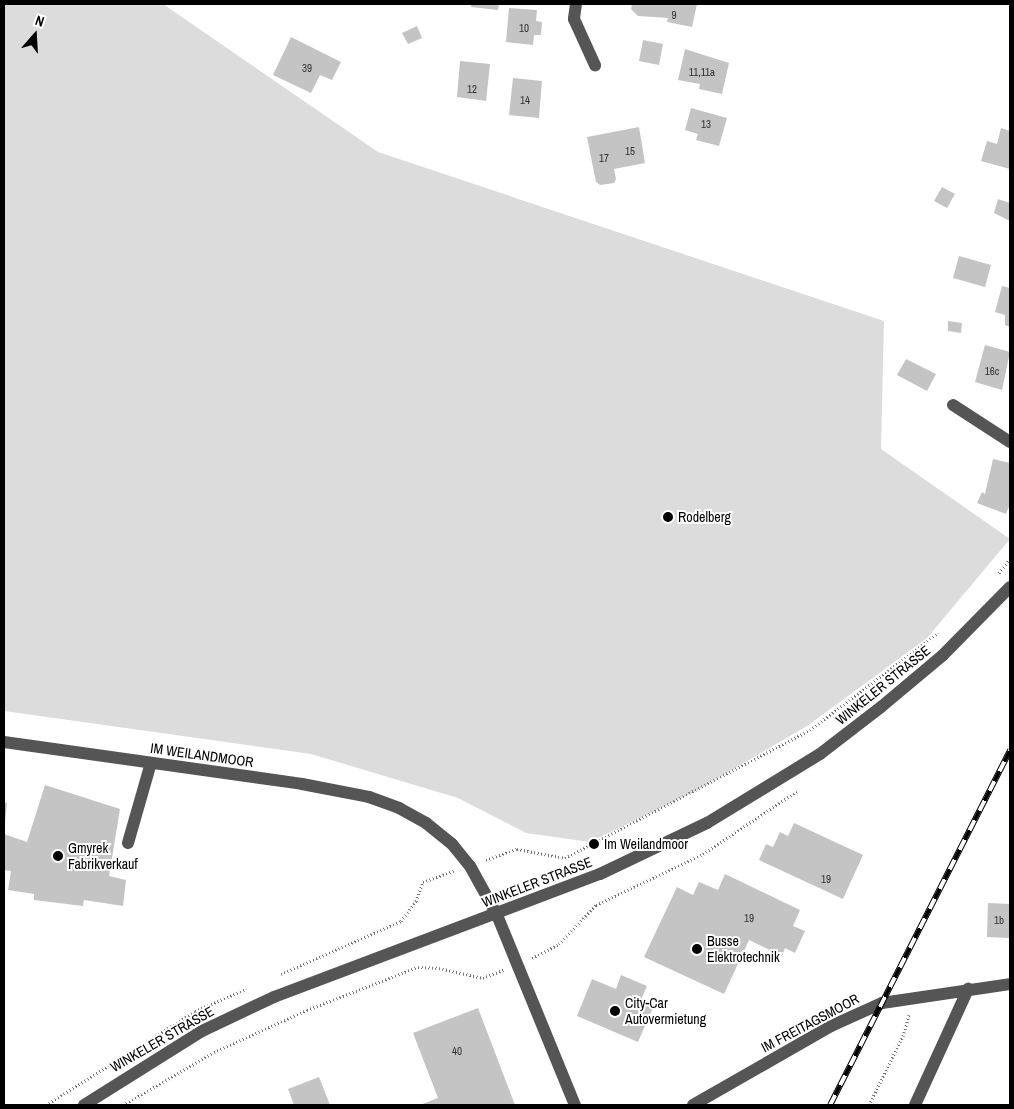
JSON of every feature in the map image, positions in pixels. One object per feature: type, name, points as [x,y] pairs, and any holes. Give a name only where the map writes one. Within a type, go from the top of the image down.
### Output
[{"type":"street","points":[[576,4],[574,19],[595,65]]},
{"type":"street","points":[[953,406],[1010,442]]},
{"type":"street","name":"WINKELER STRASSE","points":[[84,1105],[202,1032],[274,997],[497,915],[659,848],[762,791],[881,707],[942,656],[1010,587]]},
{"type":"street","name":"IM WEILANDMOOR","points":[[4,742],[302,784],[369,797],[399,808],[426,823],[452,844],[470,866],[497,915],[575,1105]]},
{"type":"street","points":[[128,843],[151,763]]},
{"type":"street","name":"IM FREITAGSMOOR","points":[[693,1105],[831,1026],[882,1003],[1010,984]]},
{"type":"street","points":[[916,1105],[968,989]]},
{"type":"path","points":[[997,575],[1010,559]]},
{"type":"path","points":[[470,866],[517,849],[565,858],[810,730],[946,626]]},
{"type":"path","points":[[869,1105],[903,1036],[914,998]]},
{"type":"shaded area","points":[[4,4],[163,4],[378,152],[884,321],[881,449],[1010,539],[927,638],[807,726],[694,792],[590,842],[526,833],[458,798],[311,754],[4,711]]},
{"type":"building","points":[[471,4],[499,4],[498,10],[471,7]]},
{"type":"building","points":[[632,4],[697,4],[692,27],[667,22],[668,18],[638,16],[631,9]]},
{"type":"building","points":[[509,8],[537,10],[536,21],[542,22],[541,35],[534,35],[533,45],[506,42]]},
{"type":"building","points":[[417,26],[422,38],[408,44],[402,33]]},
{"type":"building","points":[[291,37],[341,62],[332,80],[320,75],[311,93],[273,75]]},
{"type":"building","points":[[643,40],[663,44],[659,65],[639,61]]},
{"type":"building","points":[[685,49],[729,63],[722,94],[699,89],[700,84],[678,80]]},
{"type":"building","points":[[460,61],[490,64],[486,101],[457,97]]},
{"type":"building","points":[[513,78],[542,81],[539,118],[509,115]]},
{"type":"building","points":[[691,108],[727,118],[719,146],[696,140],[698,134],[685,130]]},
{"type":"building","points":[[639,127],[645,163],[614,169],[616,179],[614,183],[600,185],[596,182],[587,137]]},
{"type":"building","points":[[1001,128],[1010,131],[1010,169],[981,161],[987,141],[997,144]]},
{"type":"building","points":[[942,187],[955,194],[947,208],[934,201]]},
{"type":"building","points":[[998,199],[1010,203],[1010,221],[994,213]]},
{"type":"building","points":[[959,256],[991,265],[985,287],[953,278]]},
{"type":"building","points":[[1002,286],[1010,288],[1010,327],[1005,325],[1005,315],[995,312]]},
{"type":"building","points":[[948,321],[962,323],[961,333],[948,331]]},
{"type":"building","points":[[985,345],[1010,352],[1002,390],[975,382]]},
{"type":"building","points":[[906,359],[936,374],[927,391],[897,375]]},
{"type":"building","points":[[993,459],[1010,463],[1010,504],[1006,514],[977,503],[982,492],[985,494]]},
{"type":"building","name":"Gmyrek Fabrikverkauf","points":[[45,785],[120,809],[109,876],[126,880],[123,906],[84,900],[83,906],[34,900],[34,894],[8,890],[11,871],[4,870],[4,834],[27,842]]},
{"type":"building","points":[[4,802],[7,803],[5,822],[4,822]]},
{"type":"building","points":[[794,823],[863,855],[843,899],[759,860],[766,844],[773,847],[780,832],[788,836]]},
{"type":"building","points":[[725,874],[800,910],[793,926],[805,931],[795,953],[785,948],[782,956],[749,940],[724,994],[644,957],[677,887],[693,895],[699,882],[718,890]]},
{"type":"building","points":[[988,903],[1010,904],[1010,938],[987,937]]},
{"type":"building","name":"City-Car Autovermietung","points":[[621,975],[647,986],[641,1000],[654,1005],[638,1042],[577,1016],[592,979],[616,989]]},
{"type":"building","points":[[478,1008],[515,1105],[420,1105],[438,1098],[413,1033]]},
{"type":"building","points":[[319,1077],[330,1105],[294,1105],[288,1089]]},
{"type":"railway","points":[[830,1105],[1010,750]]},
{"type":"place","name":"Rodelberg","points":[[668,517]]},
{"type":"place","name":"Im Weilandmoor","points":[[594,844]]},
{"type":"place","name":"Gmyrek Fabrikverkauf","points":[[58,856]]},
{"type":"place","name":"Busse Elektrotechnik","points":[[697,949]]},
{"type":"place","name":"City-Car Autovermietung","points":[[615,1011]]}]
